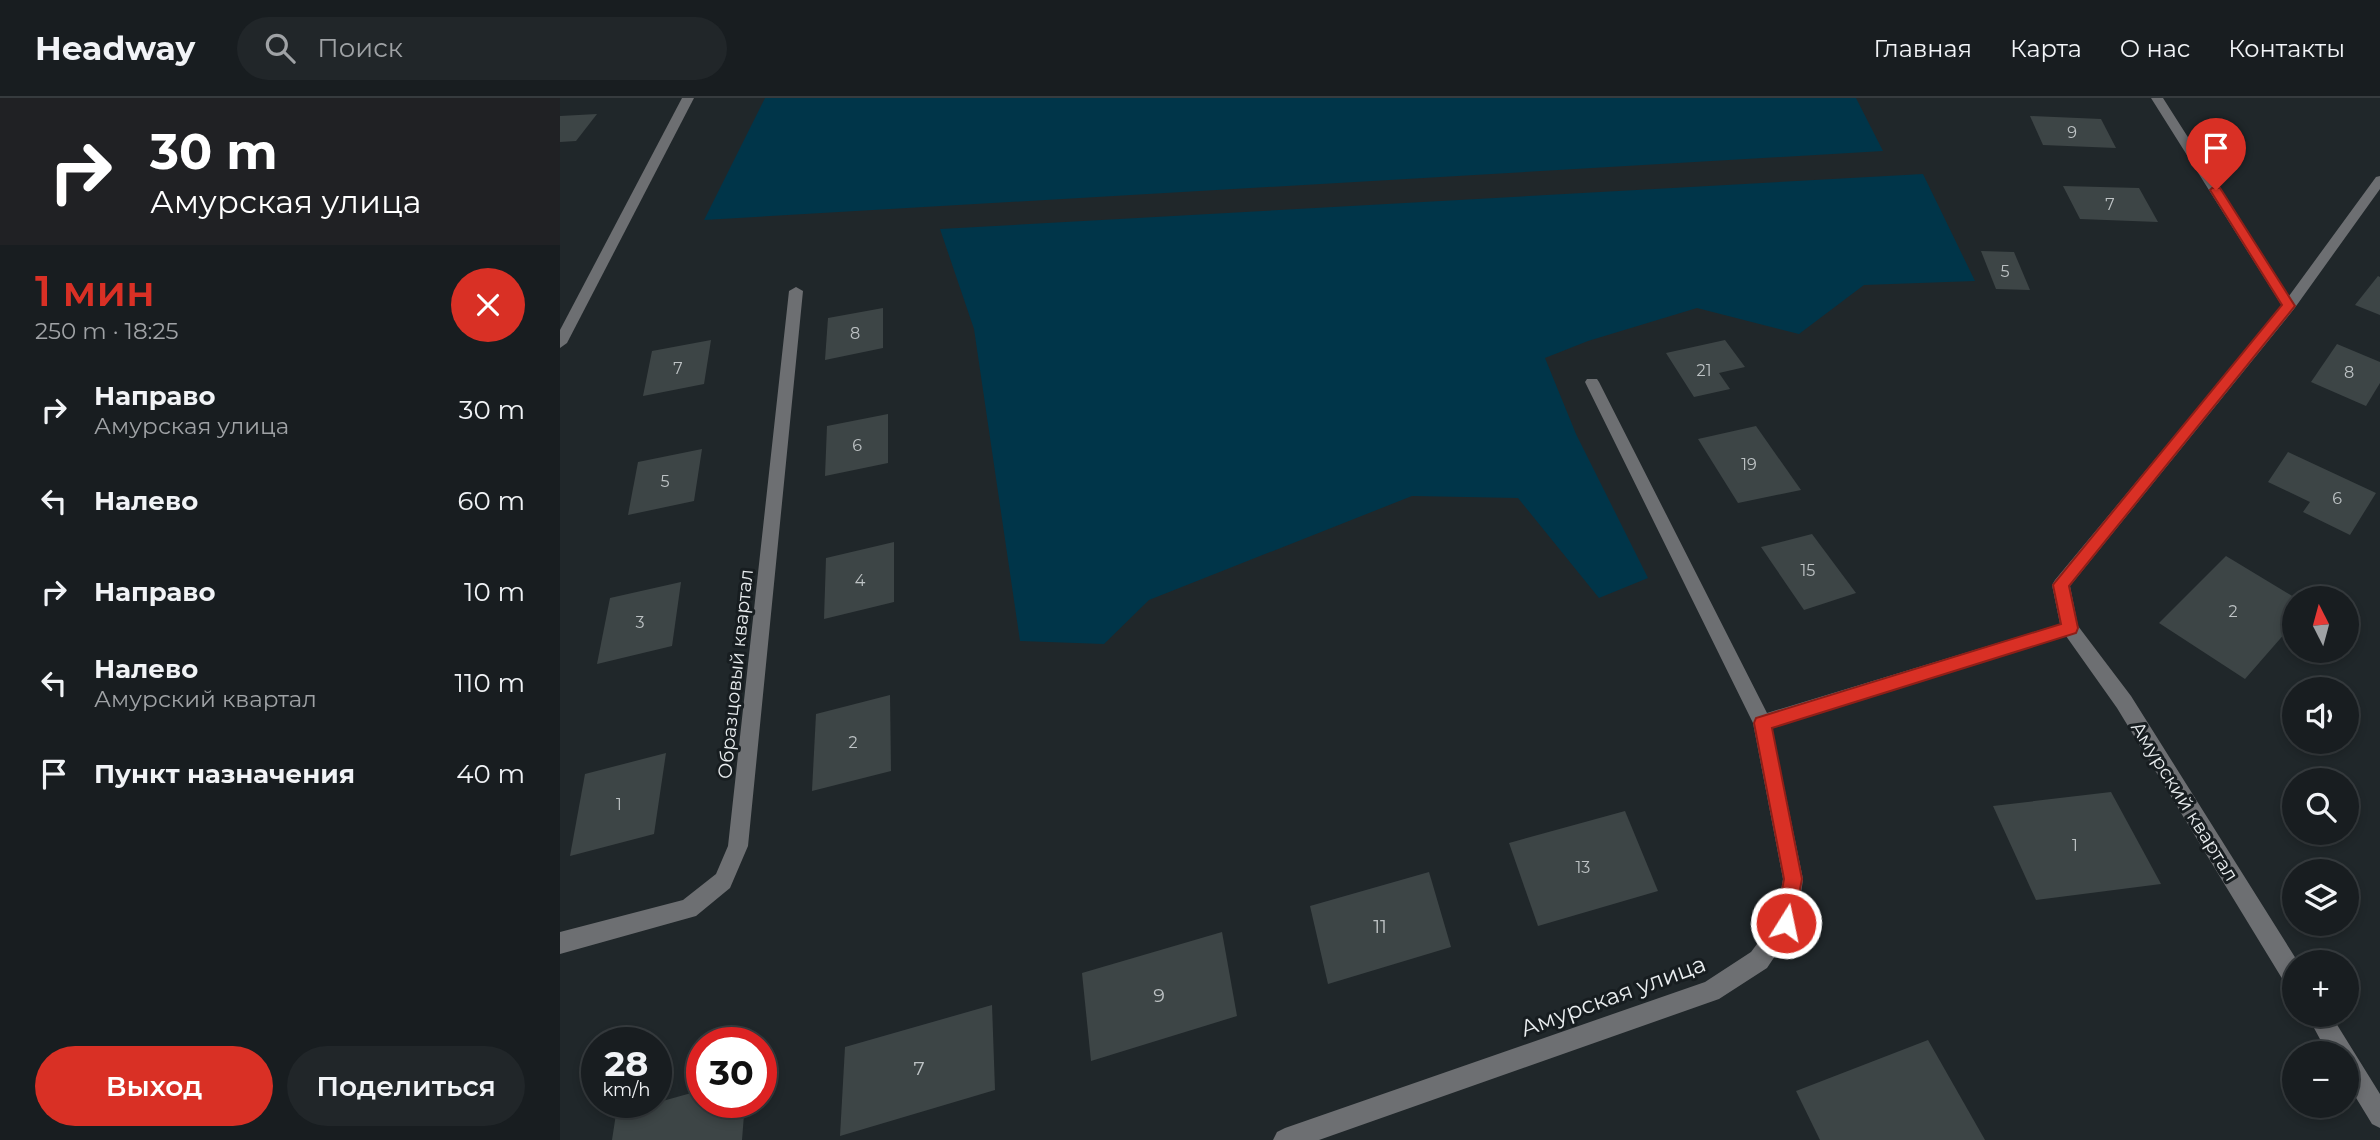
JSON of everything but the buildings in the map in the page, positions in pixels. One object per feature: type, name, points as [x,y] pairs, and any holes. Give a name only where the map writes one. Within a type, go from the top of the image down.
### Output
[{"type":"street","points":[[560,343],[688,98]]},
{"type":"street","points":[[2158,98],[2289,306]]},
{"type":"street","points":[[1762,723],[2070,628],[2061,585],[2289,306],[2380,180]]},
{"type":"street","name":"Образцовый квартал","points":[[560,943],[689,909],[723,881],[733,863],[740,832],[796,291]]},
{"type":"street","name":"Амурская улица","points":[[1285,1140],[1711,991],[1759,960],[1786,923],[1793,879],[1762,723],[1592,382]]},
{"type":"street","name":"Амурский квартал","points":[[2070,628],[2124,702],[2282,959]]},
{"type":"street","points":[[2359,1082],[2380,1116]]},
{"type":"shaded area","points":[[765,98],[1856,98],[1883,151],[704,220]]},
{"type":"shaded area","points":[[1923,174],[1975,281],[1864,285],[1799,334],[1697,308],[1588,341],[1545,358],[1576,434],[1648,578],[1599,598],[1518,498],[1412,496],[1149,600],[1104,644],[1020,641],[974,329],[940,229]]},
{"type":"route","points":[[1786,923],[1793,879],[1762,723],[2070,628],[2061,585],[2289,306],[2216,190]]}]
